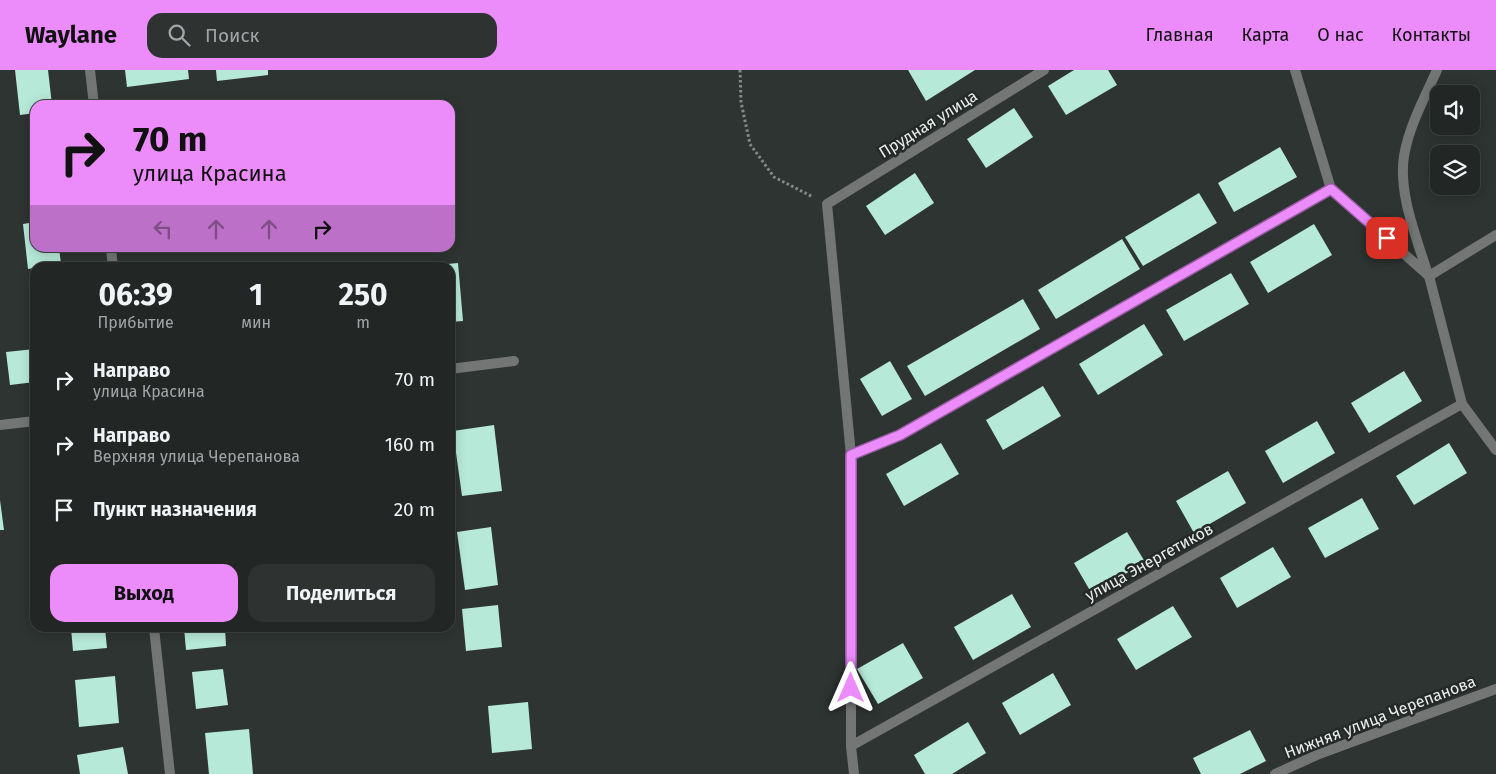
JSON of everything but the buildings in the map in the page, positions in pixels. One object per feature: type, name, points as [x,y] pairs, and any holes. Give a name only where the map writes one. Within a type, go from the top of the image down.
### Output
[{"type":"street","points":[[90,70],[93,100]]},
{"type":"street","name":"Прудная улица","points":[[827,204],[1044,70]]},
{"type":"street","points":[[1295,70],[1331,189],[1429,276]]},
{"type":"street","points":[[1437,70],[1410,134],[1404,156],[1407,198],[1462,404],[1496,450]]},
{"type":"street","points":[[851,455],[900,435],[1331,189]]},
{"type":"street","points":[[827,204],[851,455],[851,746],[854,774]]},
{"type":"street","points":[[1429,276],[1496,235]]},
{"type":"street","points":[[455,368],[514,361]]},
{"type":"street","name":"улица Энергетиков","points":[[851,746],[1462,404]]},
{"type":"street","points":[[0,425],[30,422]]},
{"type":"street","points":[[154,632],[170,774]]},
{"type":"street","name":"Нижняя улица Черепанова","points":[[1275,774],[1318,754],[1496,689]]},
{"type":"path","points":[[740,70],[741,102],[750,144],[774,177],[827,204]]},
{"type":"route","points":[[851,688],[851,455],[900,435],[1331,189],[1387,238]]}]
